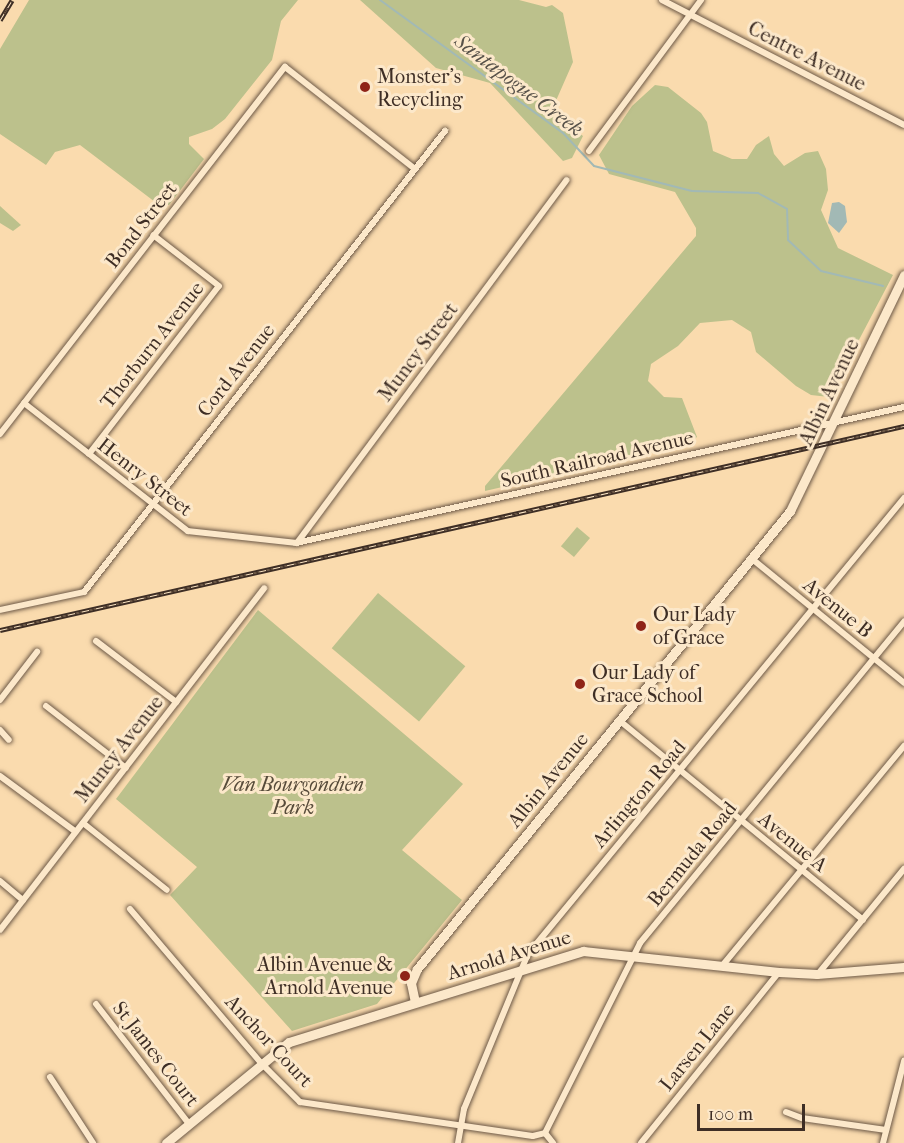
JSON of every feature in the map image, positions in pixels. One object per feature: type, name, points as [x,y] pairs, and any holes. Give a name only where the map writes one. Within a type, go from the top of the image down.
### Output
[{"type":"street","name":"Centre Avenue","points":[[662,0],[904,125]]},
{"type":"street","points":[[588,151],[701,0]]},
{"type":"street","name":"Bond Street","points":[[0,434],[285,68],[414,168]]},
{"type":"street","name":"Cord Avenue","points":[[0,610],[84,592],[444,131]]},
{"type":"street","name":"Muncy Street","points":[[296,543],[567,180]]},
{"type":"street","name":"Thorburn Avenue","points":[[89,454],[219,286],[153,235]]},
{"type":"street","name":"Albin Avenue","points":[[415,1002],[411,983],[417,969],[790,511],[904,275]]},
{"type":"street","name":"Henry Street","points":[[24,403],[188,531],[296,543]]},
{"type":"street","name":"South Railroad Avenue","points":[[296,543],[904,407]]},
{"type":"street","name":"Arlington Road","points":[[458,1143],[460,1127],[528,954],[904,498]]},
{"type":"street","name":"Avenue B","points":[[751,558],[904,683]]},
{"type":"street","name":"Muncy Avenue","points":[[0,930],[264,588]]},
{"type":"street","name":"Bermuda Road","points":[[545,1133],[633,956],[904,622]]},
{"type":"street","points":[[96,642],[176,702]]},
{"type":"street","points":[[0,700],[37,652]]},
{"type":"street","points":[[46,706],[126,768]]},
{"type":"street","name":"Avenue A","points":[[620,721],[862,920]]},
{"type":"street","points":[[0,730],[9,740]]},
{"type":"street","points":[[723,966],[904,746]]},
{"type":"street","points":[[0,776],[76,832]]},
{"type":"street","points":[[83,823],[167,890]]},
{"type":"street","points":[[818,974],[904,869]]},
{"type":"street","points":[[0,881],[23,900]]},
{"type":"street","name":"Anchor Court","points":[[130,909],[261,1062],[300,1102],[460,1127],[533,1136],[545,1133]]},
{"type":"street","name":"Arnold Avenue","points":[[166,1143],[261,1062],[294,1040],[583,951],[778,972],[818,974],[904,967]]},
{"type":"street","name":"Larsen Lane","points":[[641,1143],[778,972]]},
{"type":"street","name":"St James Court","points":[[96,1004],[189,1125]]},
{"type":"street","points":[[883,1143],[904,1061]]},
{"type":"street","points":[[50,1077],[93,1143]]},
{"type":"street","points":[[786,1112],[802,1118],[886,1130]]},
{"type":"street","points":[[545,1133],[553,1143]]},
{"type":"green space","points":[[29,0],[298,0],[281,21],[272,60],[225,119],[212,129],[189,137],[189,144],[204,159],[169,205],[159,205],[80,145],[55,152],[46,165],[0,134],[0,49]]},
{"type":"green space","points":[[360,0],[519,0],[546,7],[552,5],[563,13],[573,62],[551,112],[583,136],[572,158],[563,161],[490,83],[436,68]]},
{"type":"green space","points":[[655,85],[668,87],[701,113],[707,122],[713,151],[732,159],[747,159],[756,145],[769,136],[774,154],[784,166],[805,153],[818,151],[826,169],[828,190],[821,210],[838,248],[893,275],[829,397],[811,395],[796,386],[756,352],[751,332],[732,320],[700,323],[678,346],[651,364],[648,381],[664,397],[682,398],[697,437],[686,445],[485,491],[485,486],[696,236],[696,228],[675,192],[609,174],[599,155],[632,106]]},
{"type":"green space","points":[[0,206],[21,225],[13,231],[0,223]]},
{"type":"green space","points":[[577,527],[590,538],[574,557],[561,546]]},
{"type":"green space","points":[[378,593],[465,666],[419,721],[332,648]]},
{"type":"green space","name":"Van Bourgondien Park","points":[[258,610],[463,784],[402,850],[462,900],[377,1004],[292,1031],[170,895],[197,867],[116,799]]},
{"type":"water","points":[[839,202],[845,206],[847,222],[839,233],[828,223],[832,203]]},
{"type":"waterway","name":"Santapogue Creek","points":[[380,0],[563,133],[594,166],[692,191],[758,193],[787,209],[788,240],[821,271],[883,286]]},
{"type":"railway","points":[[0,20],[12,0]]},
{"type":"railway","points":[[0,630],[904,426]]},
{"type":"place","name":"Monster's Recycling","points":[[365,87]]},
{"type":"place","name":"Our Lady of Grace","points":[[641,626]]},
{"type":"place","name":"Our Lady of Grace School","points":[[580,684]]},
{"type":"place","name":"Albin Avenue & Arnold Avenue","points":[[405,976]]}]
